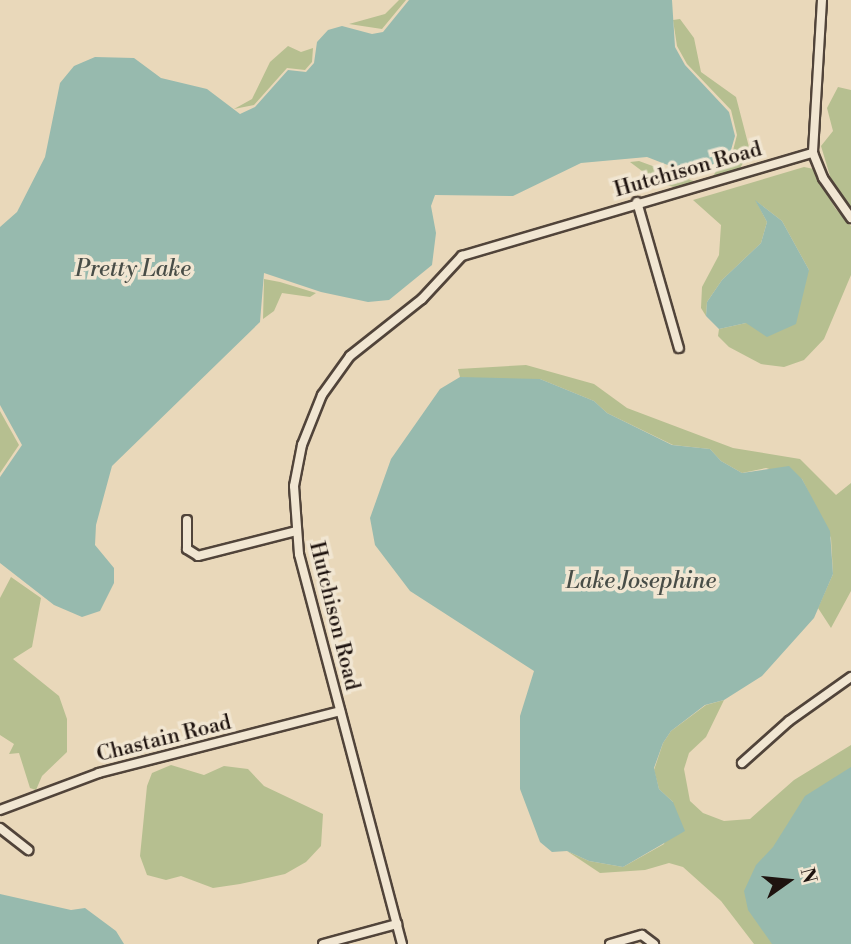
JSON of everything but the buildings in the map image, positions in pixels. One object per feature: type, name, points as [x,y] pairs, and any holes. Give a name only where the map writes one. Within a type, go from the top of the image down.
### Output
[{"type":"street","points":[[822,0],[813,153],[823,178],[851,218]]},
{"type":"street","name":"Hutchison Road","points":[[402,944],[340,711],[296,531],[294,486],[302,446],[322,395],[350,356],[422,299],[462,256],[637,202],[813,153]]},
{"type":"street","points":[[637,202],[679,348]]},
{"type":"street","points":[[187,520],[187,549],[198,556],[296,531]]},
{"type":"street","points":[[743,763],[789,721],[851,677]]},
{"type":"street","name":"Chastain Road","points":[[0,810],[99,773],[340,711]]},
{"type":"street","points":[[0,828],[28,850]]},
{"type":"street","points":[[323,944],[397,924]]},
{"type":"street","points":[[610,944],[642,935],[654,944]]},
{"type":"green space","points":[[399,0],[406,0],[382,29],[349,24],[385,14]]},
{"type":"green space","points":[[680,19],[694,38],[701,72],[736,97],[750,151],[739,170],[713,177],[718,166],[731,158],[737,135],[731,110],[687,64],[677,46],[673,20]]},
{"type":"green space","points":[[288,46],[301,52],[313,48],[312,62],[305,70],[287,68],[254,105],[234,109],[252,99],[270,62]]},
{"type":"green space","points":[[838,87],[851,90],[851,211],[833,186],[821,146],[833,131],[827,108]]},
{"type":"green space","points":[[639,161],[698,182],[678,188],[658,183],[630,162]]},
{"type":"green space","points":[[804,167],[814,169],[835,208],[851,226],[851,275],[824,339],[804,360],[784,367],[761,364],[729,347],[718,336],[719,329],[746,323],[809,270],[782,221],[756,201],[767,222],[761,243],[722,280],[707,302],[706,316],[701,308],[702,287],[719,255],[721,225],[693,200]]},
{"type":"green space","points":[[264,279],[316,293],[310,297],[282,293],[274,311],[263,319]]},
{"type":"green space","points":[[526,365],[594,384],[627,408],[733,448],[800,459],[836,495],[851,483],[851,591],[831,628],[818,608],[833,574],[831,538],[802,479],[766,468],[742,473],[721,461],[710,449],[673,445],[607,413],[594,401],[540,379],[490,381],[460,377],[458,369]]},
{"type":"green space","points":[[0,411],[19,445],[0,473]]},
{"type":"green space","points":[[11,577],[41,598],[32,647],[13,659],[59,696],[67,719],[67,752],[42,776],[36,790],[30,788],[19,753],[9,754],[14,744],[0,735],[0,598]]},
{"type":"green space","points":[[724,700],[706,737],[689,753],[684,769],[690,801],[703,813],[724,821],[750,819],[794,780],[851,745],[851,944],[754,944],[721,901],[683,867],[669,863],[645,870],[600,873],[567,851],[589,861],[623,867],[664,844],[673,802],[659,789],[654,770],[663,743],[671,731],[706,705]]},
{"type":"green space","points":[[171,765],[204,775],[224,766],[248,769],[264,786],[323,814],[321,846],[306,862],[285,874],[240,884],[213,888],[181,876],[166,880],[147,875],[140,856],[147,786],[152,773]]},
{"type":"water","name":"Pretty Lake","points":[[409,0],[672,0],[675,47],[685,65],[729,112],[735,136],[729,157],[691,174],[647,157],[581,163],[513,196],[435,195],[431,206],[436,233],[432,265],[389,300],[368,302],[321,292],[264,273],[260,322],[112,466],[96,525],[95,545],[114,568],[114,583],[100,611],[82,617],[54,605],[0,563],[0,477],[22,445],[0,405],[0,227],[17,212],[45,157],[60,83],[74,66],[95,57],[134,58],[161,78],[207,89],[240,114],[255,107],[288,70],[306,72],[314,63],[317,42],[328,30],[342,26],[372,34],[383,32]]},
{"type":"water","points":[[755,200],[782,221],[809,270],[796,324],[767,337],[746,323],[719,329],[706,316],[707,302],[722,280],[761,243],[767,222]]},
{"type":"water","name":"Lake Josephine","points":[[460,377],[540,379],[594,401],[607,413],[672,445],[710,449],[721,461],[742,473],[789,466],[802,479],[830,531],[833,574],[814,618],[762,676],[724,700],[705,705],[671,731],[663,743],[654,768],[659,789],[673,802],[685,831],[623,867],[589,861],[567,851],[552,852],[540,842],[520,789],[520,716],[534,671],[410,591],[375,545],[370,518],[391,459],[440,389]]},
{"type":"water","points":[[851,767],[851,944],[772,944],[748,910],[744,891],[756,865],[773,847],[805,796]]},
{"type":"water","points":[[0,894],[71,910],[85,908],[116,931],[124,944],[0,944]]}]
